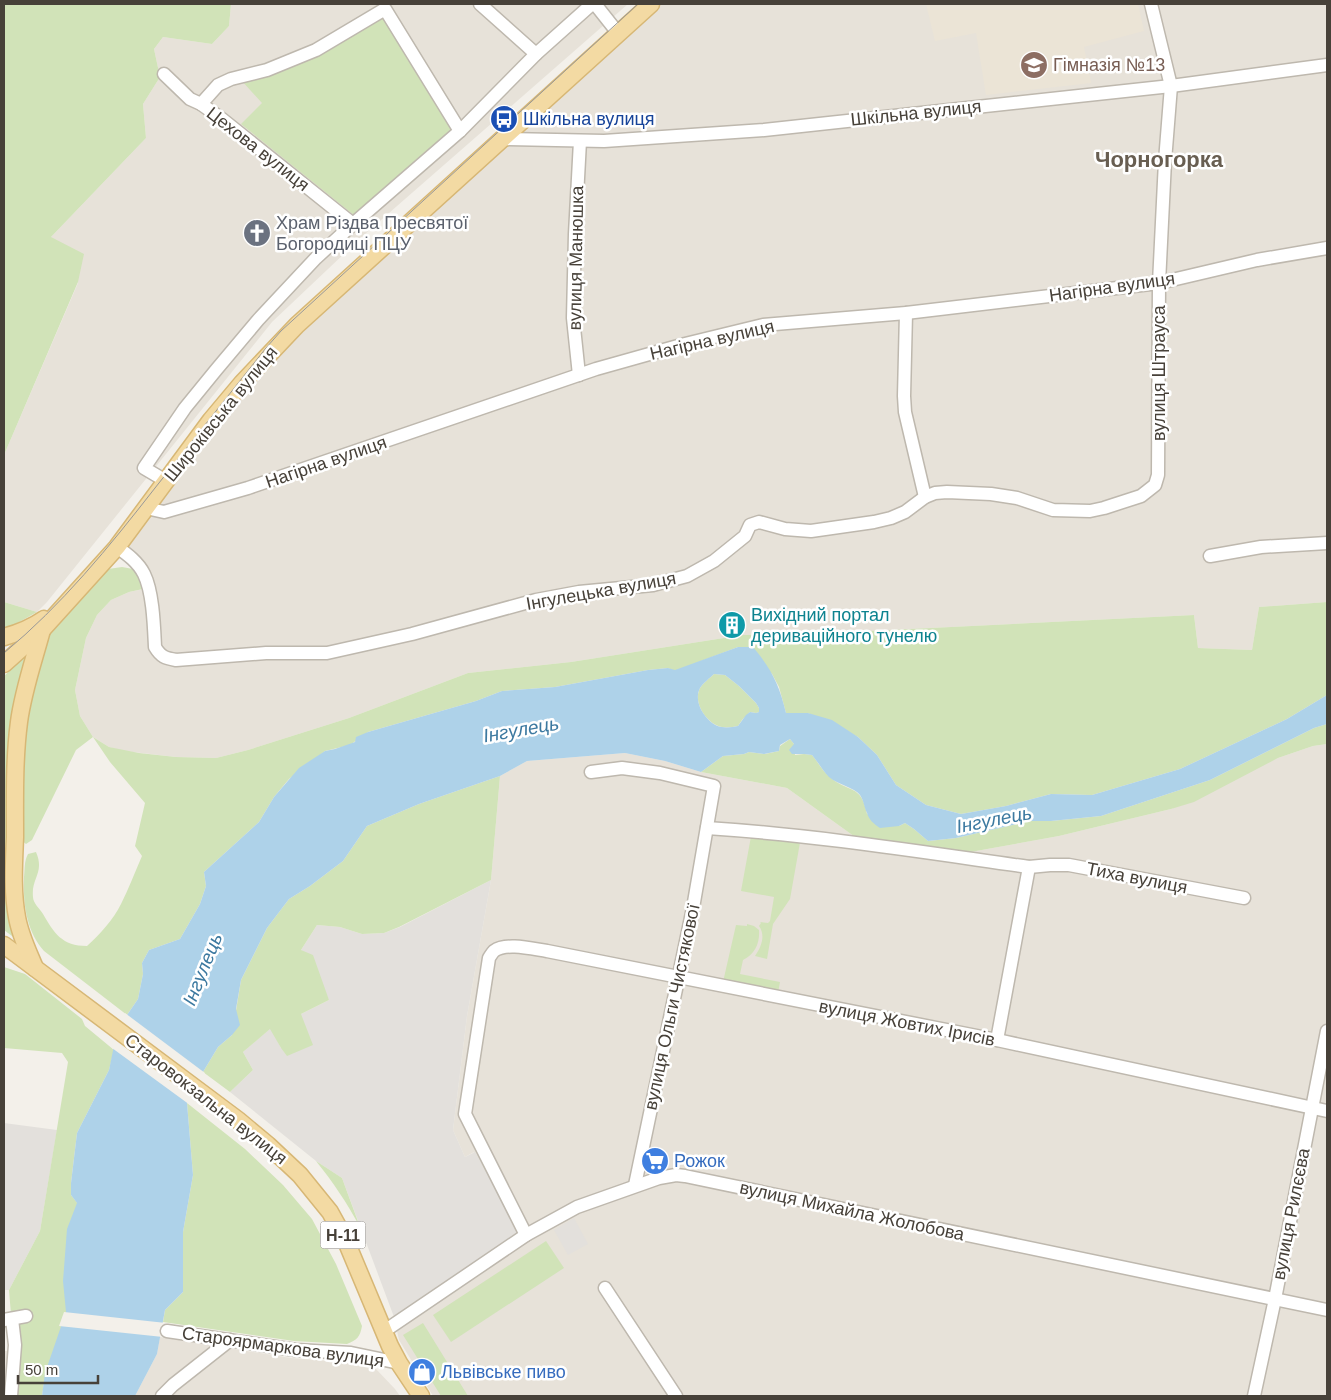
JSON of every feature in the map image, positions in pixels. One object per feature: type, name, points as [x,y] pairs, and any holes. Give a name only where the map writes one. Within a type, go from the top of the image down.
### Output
[{"type":"main road","name":"Широківська вулиця","points":[[72,596],[117,546],[211,420],[296,324],[651,4]]},
{"type":"main road","points":[[4,664],[42,630],[72,596]]},
{"type":"main road","points":[[4,637],[17,634],[32,627],[50,616],[72,596]]},
{"type":"main road","points":[[35,968],[17,918],[15,902],[16,755],[19,721],[24,695],[42,630]]},
{"type":"main road","name":"Старовокзальна вулиця","points":[[4,945],[220,1106],[253,1132],[300,1175],[330,1212],[346,1240],[383,1332],[399,1363],[421,1396]]},
{"type":"main road","points":[[4,960],[35,968]]},
{"type":"street","points":[[480,4],[536,54]]},
{"type":"street","points":[[166,481],[144,468],[185,408],[258,320],[316,258],[460,131],[536,54],[593,4],[618,33]]},
{"type":"street","name":"вулиця Штрауса","points":[[1151,4],[1171,86],[1159,283],[1158,475]]},
{"type":"street","points":[[201,104],[218,85],[230,79],[267,70],[316,50],[383,6],[460,131]]},
{"type":"street","name":"Шкільна вулиця","points":[[502,139],[604,141],[764,130],[1171,86],[1327,66]]},
{"type":"street","name":"Цехова вулиця","points":[[164,74],[190,99],[222,118],[353,224]]},
{"type":"street","name":"вулиця Манюшка","points":[[579,375],[572,318],[580,140]]},
{"type":"street","name":"Нагірна вулиця","points":[[146,508],[164,512],[248,488],[579,375],[676,346],[763,326],[906,313],[1159,283],[1257,260],[1327,248]]},
{"type":"street","points":[[906,313],[905,412],[925,497]]},
{"type":"street","name":"Інгулецька вулиця","points":[[117,546],[132,557],[144,573],[149,588],[155,647],[160,655],[165,658],[176,660],[266,653],[327,653],[412,634],[536,600],[580,592],[653,586],[687,576],[714,561],[745,536],[750,526],[759,522],[811,531],[842,527],[891,518],[905,512],[925,497],[935,493],[947,492],[991,494],[1017,498],[1053,510],[1090,511],[1142,496],[1155,485],[1158,475]]},
{"type":"street","points":[[1210,556],[1261,547],[1327,543]]},
{"type":"street","name":"вулиця Ольги Чистякової","points":[[591,772],[622,768],[660,773],[714,786],[693,908],[635,1185]]},
{"type":"street","points":[[708,828],[752,831],[1029,867],[996,1040]]},
{"type":"street","name":"Тиха вулиця","points":[[1029,867],[1070,865],[1244,898]]},
{"type":"street","name":"вулиця Жовтих Ірисів","points":[[526,1235],[465,1114],[489,958],[494,951],[502,948],[517,947],[547,951],[996,1040],[1327,1111]]},
{"type":"street","name":"вулиця Рилєєва","points":[[1254,1396],[1275,1299],[1327,1031]]},
{"type":"street","name":"вулиця Михайла Жолобова","points":[[383,1332],[526,1235],[577,1207],[635,1185],[666,1176],[685,1176],[1327,1310]]},
{"type":"street","points":[[605,1288],[676,1396]]},
{"type":"street","points":[[11,1396],[15,1345],[8,1319],[26,1316]]},
{"type":"street","name":"Староярмаркова вулиця","points":[[167,1331],[296,1350],[351,1353],[399,1363]]},
{"type":"street","points":[[162,1396],[230,1340]]},
{"type":"shaded area","points":[[231,4],[628,4],[365,234],[272,322],[37,612],[4,602],[4,455],[78,283],[51,237],[146,138],[143,104],[160,77],[154,49],[163,37],[212,44],[229,26]]},
{"type":"shaded area","name":"Чорногорка","points":[[651,4],[1327,4],[1327,602],[1259,607],[1252,650],[1198,648],[1194,615],[807,634],[743,635],[571,662],[468,673],[349,718],[248,750],[216,758],[176,757],[124,751],[109,747],[93,737],[80,716],[75,690],[86,638],[97,615],[111,600],[129,592],[149,588],[117,547],[242,383]]},
{"type":"shaded area","name":"Гімназія №13","points":[[926,4],[1138,4],[1144,31],[1084,47],[1091,83],[986,95],[976,33],[935,41]]},
{"type":"shaded area","points":[[1327,744],[1327,1396],[433,1396],[399,1340],[394,1317],[474,1152],[465,1157],[453,1130],[467,1016],[491,880],[500,776],[527,761],[625,753],[665,761],[701,772],[787,788],[862,842],[965,853],[1059,836],[1171,809],[1278,758],[1313,746]]},
{"type":"shaded area","points":[[491,880],[467,1016],[453,1130],[465,1157],[475,1152],[520,1232],[394,1317],[342,1178],[316,1161],[230,1092],[253,1070],[243,1052],[271,1028],[281,1048],[301,1014],[329,1000],[301,950],[317,925],[340,927],[362,934],[384,933],[400,927]]},
{"type":"shaded area","points":[[4,1123],[57,1130],[40,1231],[9,1290],[4,1290]]},
{"type":"shaded area","points":[[574,1218],[588,1244],[568,1255],[554,1230]]},
{"type":"shaded area","points":[[160,1337],[291,1358],[354,1363],[376,1369],[400,1396],[135,1396],[157,1354]]},
{"type":"shaded area","points":[[4,1351],[7,1351],[8,1366],[4,1396]]},
{"type":"green space","points":[[4,4],[231,4],[229,26],[212,44],[163,37],[154,49],[160,77],[143,104],[146,138],[51,237],[84,254],[78,282],[4,455]]},
{"type":"green space","points":[[384,15],[456,130],[355,216],[241,124],[262,103],[241,80]]},
{"type":"green space","points":[[122,567],[133,569],[139,577],[143,589],[129,592],[111,600],[97,615],[86,638],[75,690],[80,716],[93,737],[76,750],[32,840],[26,844],[21,840],[23,724],[48,637],[108,569]]},
{"type":"green space","points":[[4,602],[37,612],[12,626],[4,627]]},
{"type":"green space","points":[[1327,602],[1327,695],[1287,719],[1180,769],[1092,795],[1051,794],[1006,806],[961,814],[926,805],[896,785],[877,755],[858,737],[808,713],[786,713],[779,687],[772,674],[738,647],[675,671],[668,668],[648,670],[555,687],[502,691],[476,701],[368,732],[350,745],[325,751],[289,779],[274,797],[259,822],[204,872],[206,886],[200,904],[180,939],[149,950],[142,963],[143,974],[138,999],[127,1015],[44,951],[29,926],[25,907],[25,862],[28,854],[36,852],[39,865],[33,890],[34,901],[60,937],[71,944],[87,946],[97,937],[118,910],[142,856],[135,846],[145,803],[110,762],[93,737],[109,747],[139,753],[176,757],[216,758],[248,750],[349,718],[468,673],[571,662],[743,635],[807,634],[1194,615],[1198,648],[1252,650],[1259,607]]},
{"type":"green space","points":[[31,651],[18,697],[20,942],[4,930],[4,676]]},
{"type":"green space","points":[[714,674],[725,675],[739,686],[756,703],[759,712],[750,712],[738,726],[730,727],[717,725],[707,718],[700,706],[698,694],[701,686]]},
{"type":"green space","points":[[1327,724],[1327,744],[1313,746],[1278,758],[1194,802],[1059,836],[965,853],[862,842],[787,788],[701,772],[723,756],[749,752],[765,754],[779,751],[780,746],[790,739],[794,744],[795,755],[812,755],[827,775],[858,793],[867,814],[899,826],[905,823],[928,841],[956,838],[1030,821],[1101,816],[1210,780],[1314,728]]},
{"type":"green space","points":[[500,776],[491,880],[384,933],[362,934],[340,927],[317,925],[301,950],[313,955],[329,1000],[301,1014],[313,1045],[287,1056],[270,1029],[243,1052],[253,1070],[230,1092],[203,1072],[218,1047],[232,1035],[241,980],[267,928],[289,899],[343,861],[367,826],[419,804]]},
{"type":"green space","points":[[752,831],[801,837],[790,899],[773,924],[767,959],[755,956],[762,941],[760,922],[768,923],[770,921],[774,897],[741,891]]},
{"type":"green space","points":[[747,924],[759,930],[759,939],[754,951],[743,960],[740,974],[780,982],[778,993],[723,982],[736,925],[747,926]]},
{"type":"green space","points":[[4,967],[25,974],[82,1019],[85,1026],[114,1050],[109,1070],[77,1133],[71,1195],[92,1222],[44,1383],[42,1396],[11,1396],[12,1327],[9,1290],[40,1231],[68,1062],[62,1053],[4,1048]]},
{"type":"green space","points":[[187,1103],[245,1149],[283,1185],[312,1219],[336,1264],[362,1326],[356,1339],[347,1344],[294,1341],[163,1322],[165,1310],[183,1292],[183,1232],[193,1175]]},
{"type":"green space","points":[[316,1161],[342,1178],[360,1227],[340,1193]]},
{"type":"green space","points":[[546,1241],[564,1268],[451,1342],[433,1315]]},
{"type":"green space","points":[[423,1323],[468,1396],[441,1396],[403,1335]]},
{"type":"water","name":"Інгулець","points":[[738,647],[753,647],[774,678],[786,713],[808,713],[832,720],[858,737],[877,755],[896,785],[926,805],[961,814],[1006,806],[1051,794],[1092,795],[1180,769],[1287,719],[1327,695],[1327,724],[1314,728],[1210,780],[1101,816],[1030,821],[956,838],[928,841],[905,823],[899,826],[880,828],[869,818],[861,797],[857,792],[829,777],[812,755],[792,754],[789,750],[794,744],[790,739],[780,745],[779,751],[764,754],[749,752],[723,756],[701,772],[665,761],[625,753],[527,761],[500,776],[419,804],[367,826],[343,861],[289,899],[267,928],[241,980],[236,1009],[240,1025],[218,1047],[187,1103],[193,1175],[183,1232],[183,1292],[165,1310],[157,1354],[135,1396],[42,1396],[45,1373],[66,1312],[63,1281],[67,1229],[77,1203],[71,1195],[71,1183],[77,1133],[109,1070],[116,1036],[138,999],[143,974],[142,963],[149,950],[180,939],[200,904],[206,886],[204,872],[259,822],[274,797],[299,768],[325,751],[355,742],[356,737],[476,701],[502,691],[555,687],[648,670],[668,668],[675,670]],"holes":[[[714,674],[725,675],[739,686],[759,708],[759,712],[750,712],[746,715],[738,726],[724,727],[712,722],[703,712],[698,700],[700,688],[705,682]]]},
{"type":"pier","points":[[125,1013],[205,1073],[190,1105],[112,1048],[114,1035]]},
{"type":"pier","points":[[64,1312],[166,1323],[163,1337],[59,1326]]},
{"type":"tram line","points":[[4,653],[46,615],[84,575],[281,331],[638,4]]},
{"type":"place","name":"Гімназія №13","points":[[1034,65]]},
{"type":"place","name":"Шкільна вулиця","points":[[504,119]]},
{"type":"place","name":"Храм Різдва Пресвятої Богородиці ПЦУ","points":[[257,233]]},
{"type":"place","name":"Вихідний портал дериваційного тунелю","points":[[732,625]]},
{"type":"place","name":"Рожок","points":[[655,1161]]},
{"type":"place","name":"Львівське пиво","points":[[422,1372]]},
{"type":"district","name":"Чорногорка","points":[[1159,159]]}]
